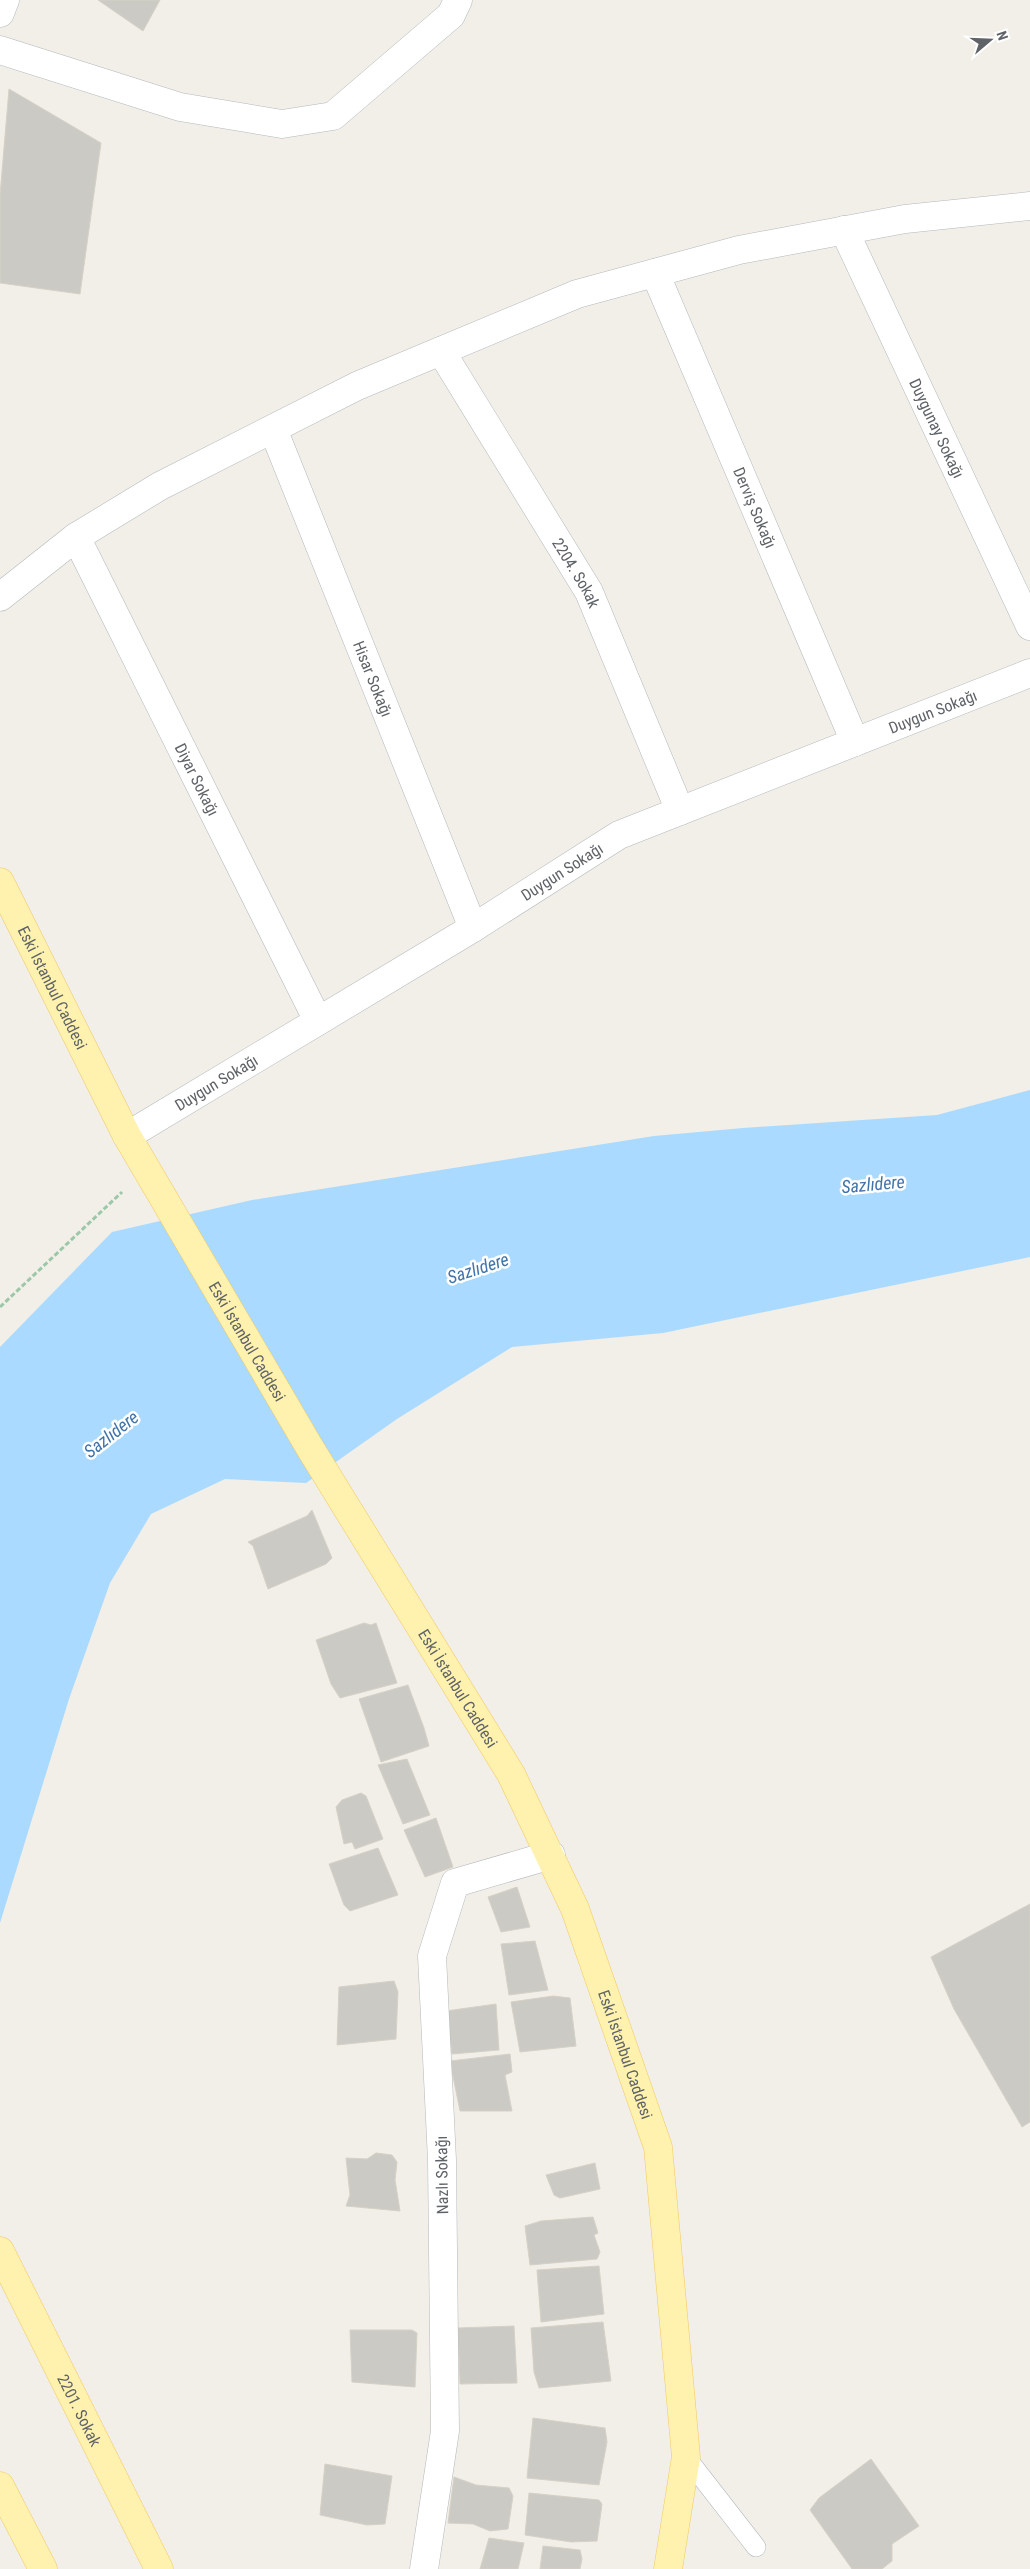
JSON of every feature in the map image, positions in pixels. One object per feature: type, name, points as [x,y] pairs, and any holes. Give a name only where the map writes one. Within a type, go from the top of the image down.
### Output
[{"type":"main road","name":"Eski İstanbul Caddesi","points":[[0,882],[126,1136],[310,1448],[511,1774],[575,1909],[658,2147],[686,2457],[668,2569]]},
{"type":"main road","name":"2201. Sokak","points":[[0,2251],[159,2569]]},
{"type":"main road","points":[[0,2486],[43,2569]]},
{"type":"street","points":[[0,13],[5,0]]},
{"type":"street","points":[[0,50],[180,108],[282,124],[333,116],[451,15],[458,0]]},
{"type":"street","points":[[0,597],[76,538],[160,486],[357,386],[577,294],[739,250],[905,219],[1030,206]]},
{"type":"street","name":"Duygunay Sokağı","points":[[844,230],[1030,626]]},
{"type":"street","name":"Derviş Sokağı","points":[[655,273],[855,742]]},
{"type":"street","name":"2204. Sokak","points":[[441,351],[589,592],[680,811]]},
{"type":"street","name":"Hisar Sokağı","points":[[272,429],[474,928]]},
{"type":"street","name":"Diyar Sokağı","points":[[76,538],[318,1021]]},
{"type":"street","name":"Duygun Sokağı","points":[[126,1136],[474,928],[618,835],[1030,674]]},
{"type":"street","name":"Nazlı Sokağı","points":[[424,2569],[445,2431],[442,2160],[432,1956],[455,1884],[551,1855]]},
{"type":"lane","points":[[686,2457],[756,2547]]},
{"type":"path","points":[[0,1307],[151,1178]]},
{"type":"water","name":"Sazlıdere","points":[[1030,1090],[1030,1257],[663,1333],[512,1347],[397,1419],[306,1483],[225,1479],[151,1514],[110,1583],[69,1699],[0,1923],[0,1347],[112,1232],[252,1200],[654,1136],[937,1115]]},
{"type":"building","points":[[98,0],[160,0],[143,31]]},
{"type":"building","points":[[9,89],[101,143],[80,294],[0,283],[0,195]]},
{"type":"building","points":[[312,1510],[332,1558],[326,1564],[268,1589],[253,1546],[248,1542],[307,1516]]},
{"type":"building","points":[[364,1623],[371,1625],[376,1623],[397,1683],[340,1698],[331,1684],[316,1640]]},
{"type":"building","points":[[408,1685],[429,1746],[381,1762],[359,1699]]},
{"type":"building","points":[[407,1759],[430,1815],[403,1824],[378,1765]]},
{"type":"building","points":[[361,1793],[366,1796],[383,1839],[355,1849],[352,1842],[344,1844],[336,1807],[342,1800]]},
{"type":"building","points":[[436,1818],[453,1867],[425,1877],[404,1830]]},
{"type":"building","points":[[378,1848],[398,1895],[350,1911],[344,1905],[329,1864]]},
{"type":"building","points":[[517,1887],[530,1927],[501,1932],[488,1897]]},
{"type":"building","points":[[1030,1904],[1030,2122],[1022,2127],[954,2009],[931,1957]]},
{"type":"building","points":[[535,1941],[548,1990],[509,1995],[501,1944]]},
{"type":"building","points":[[394,1981],[398,1992],[396,2039],[337,2045],[339,1987]]},
{"type":"building","points":[[553,1996],[570,1998],[576,2046],[520,2052],[511,2002]]},
{"type":"building","points":[[496,2004],[499,2050],[452,2054],[446,2011]]},
{"type":"building","points":[[510,2054],[512,2072],[505,2075],[512,2111],[460,2111],[450,2061]]},
{"type":"building","points":[[376,2153],[392,2155],[397,2162],[395,2180],[400,2211],[346,2206],[350,2195],[346,2158],[367,2159]]},
{"type":"building","points":[[595,2163],[600,2189],[560,2198],[554,2195],[546,2175]]},
{"type":"building","points":[[593,2217],[598,2233],[594,2235],[600,2252],[597,2259],[530,2265],[525,2226],[541,2221]]},
{"type":"building","points":[[599,2266],[604,2314],[541,2322],[537,2270]]},
{"type":"building","points":[[603,2322],[611,2381],[539,2388],[534,2372],[531,2328]]},
{"type":"building","points":[[514,2326],[517,2383],[460,2384],[458,2328]]},
{"type":"building","points":[[350,2330],[412,2330],[417,2333],[415,2387],[352,2382]]},
{"type":"building","points":[[533,2418],[605,2428],[607,2442],[599,2485],[527,2478]]},
{"type":"building","points":[[871,2459],[919,2526],[892,2544],[892,2561],[882,2569],[852,2569],[810,2510],[819,2498]]},
{"type":"building","points":[[325,2464],[392,2476],[385,2524],[367,2525],[320,2515]]},
{"type":"building","points":[[454,2477],[476,2485],[509,2488],[513,2496],[508,2529],[490,2531],[473,2524],[448,2523]]},
{"type":"building","points":[[529,2493],[599,2500],[602,2504],[597,2541],[571,2542],[525,2535]]},
{"type":"building","points":[[489,2538],[524,2543],[518,2569],[480,2569]]},
{"type":"building","points":[[543,2546],[580,2550],[582,2559],[580,2569],[540,2569]]}]
